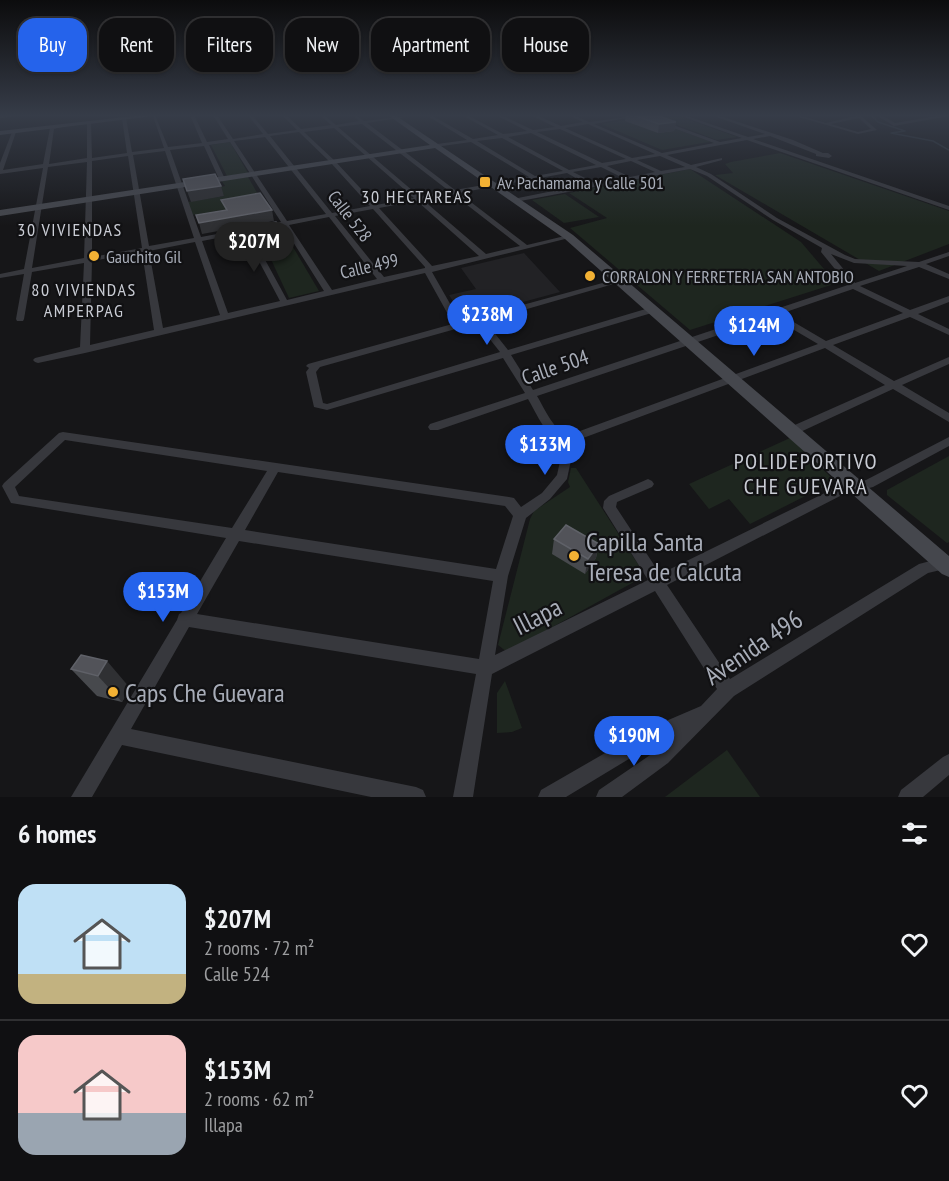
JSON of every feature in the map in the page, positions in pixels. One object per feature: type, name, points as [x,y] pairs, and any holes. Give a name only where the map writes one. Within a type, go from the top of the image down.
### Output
[{"type":"street","points":[[7,152],[0,171],[145,152]]},
{"type":"street","points":[[20,319],[48,152]]},
{"type":"street","points":[[86,350],[90,152]]},
{"type":"street","points":[[170,152],[197,239],[225,317]]},
{"type":"street","points":[[209,152],[222,179]]},
{"type":"street","points":[[240,152],[329,292]]},
{"type":"street","name":"Calle 528","points":[[282,152],[382,280]]},
{"type":"street","points":[[323,152],[430,269],[428,272],[454,318],[462,324]]},
{"type":"street","points":[[365,152],[484,256]]},
{"type":"street","points":[[0,213],[396,152]]},
{"type":"street","points":[[406,152],[525,247]]},
{"type":"street","points":[[446,152],[568,237],[856,488],[948,565]]},
{"type":"street","points":[[493,152],[559,192]]},
{"type":"street","points":[[535,152],[595,186]]},
{"type":"street","points":[[575,152],[630,179]]},
{"type":"street","points":[[616,152],[661,173]]},
{"type":"street","points":[[0,276],[666,152]]},
{"type":"street","points":[[785,152],[949,208]]},
{"type":"street","points":[[802,158],[822,155],[816,152]]},
{"type":"street","points":[[661,153],[709,175],[775,219],[850,260],[922,263],[949,275]]},
{"type":"street","points":[[131,154],[159,332]]},
{"type":"street","points":[[516,200],[692,167],[720,159],[711,155]]},
{"type":"street","points":[[246,230],[285,303]]},
{"type":"street","name":"Calle 499","points":[[38,360],[568,237]]},
{"type":"street","points":[[819,244],[853,286],[949,332]]},
{"type":"street","name":"Calle 504","points":[[434,427],[949,254]]},
{"type":"street","points":[[620,281],[312,366],[311,372],[318,405],[322,407],[493,359],[505,353],[652,310]]},
{"type":"street","points":[[479,319],[505,353],[554,432],[567,439],[949,299]]},
{"type":"street","points":[[772,313],[949,418]]},
{"type":"street","points":[[792,431],[949,360]]},
{"type":"street","points":[[501,576],[15,500],[8,486],[63,436],[509,502],[520,515]]},
{"type":"street","points":[[464,797],[501,576],[520,515],[555,488],[563,476],[567,439]]},
{"type":"street","name":"Illapa","points":[[487,668],[839,491],[869,484],[949,441]]},
{"type":"street","points":[[81,797],[275,467]]},
{"type":"street","points":[[648,484],[610,501],[609,508],[655,582],[728,690]]},
{"type":"street","name":"Avenida 496","points":[[606,797],[662,757],[728,690],[924,568],[948,565]]},
{"type":"street","points":[[184,619],[487,668]]},
{"type":"street","points":[[548,797],[651,736],[707,711]]},
{"type":"street","points":[[118,735],[416,797]]},
{"type":"street","points":[[908,797],[949,763]]},
{"type":"shaded area","points":[[215,152],[236,152],[248,173],[227,176]]},
{"type":"shaded area","points":[[780,153],[949,211],[949,244],[879,271],[715,175],[733,173],[725,164]]},
{"type":"shaded area","points":[[690,169],[801,242],[824,269],[831,285],[690,330],[570,228],[607,218],[569,193]]},
{"type":"shaded area","points":[[248,177],[263,203],[193,215],[188,202],[224,196],[220,187],[225,186],[221,180]]},
{"type":"shaded area","points":[[565,194],[599,217],[564,223],[532,200]]},
{"type":"shaded area","points":[[293,247],[319,291],[289,298],[268,253]]},
{"type":"shaded area","points":[[524,253],[560,292],[464,318],[449,295],[476,289],[461,268]]},
{"type":"shaded area","points":[[790,438],[835,481],[750,524],[729,499],[709,509],[689,484]]},
{"type":"shaded area","points":[[949,456],[949,542],[947,543],[887,495],[887,490]]},
{"type":"shaded area","points":[[571,468],[576,468],[643,572],[643,577],[507,652],[498,645],[530,519],[534,511],[570,487],[568,482]]},
{"type":"shaded area","points":[[505,681],[522,728],[512,732],[497,733],[497,693]]},
{"type":"shaded area","points":[[727,750],[760,797],[665,797]]},
{"type":"building","points":[[215,174],[221,186],[187,191],[183,179]]},
{"type":"building","points":[[260,193],[272,210],[199,223],[196,215],[227,210],[221,200]]},
{"type":"building","points":[[276,222],[280,228],[261,231],[258,225]]},
{"type":"building","points":[[566,525],[599,544],[588,559],[554,539]]},
{"type":"building","points":[[81,655],[107,661],[98,676],[71,669]]},
{"type":"place","name":"Av. Pachamama y Calle 501","points":[[485,182]]},
{"type":"place","name":"Gauchito Gil","points":[[94,256]]},
{"type":"place","name":"CORRALON Y FERRETERIA SAN ANTOBIO","points":[[590,276]]},
{"type":"place","name":"Capilla Santa Teresa de Calcuta","points":[[574,556]]},
{"type":"place","name":"Caps Che Guevara","points":[[113,692]]},
{"type":"district","name":"30 HECTAREAS","points":[[417,196]]},
{"type":"district","name":"30 VIVIENDAS","points":[[70,229]]},
{"type":"district","name":"80 VIVIENDAS AMPERPAG","points":[[84,299]]},
{"type":"district","name":"POLIDEPORTIVO CHE GUEVARA","points":[[806,474]]}]
